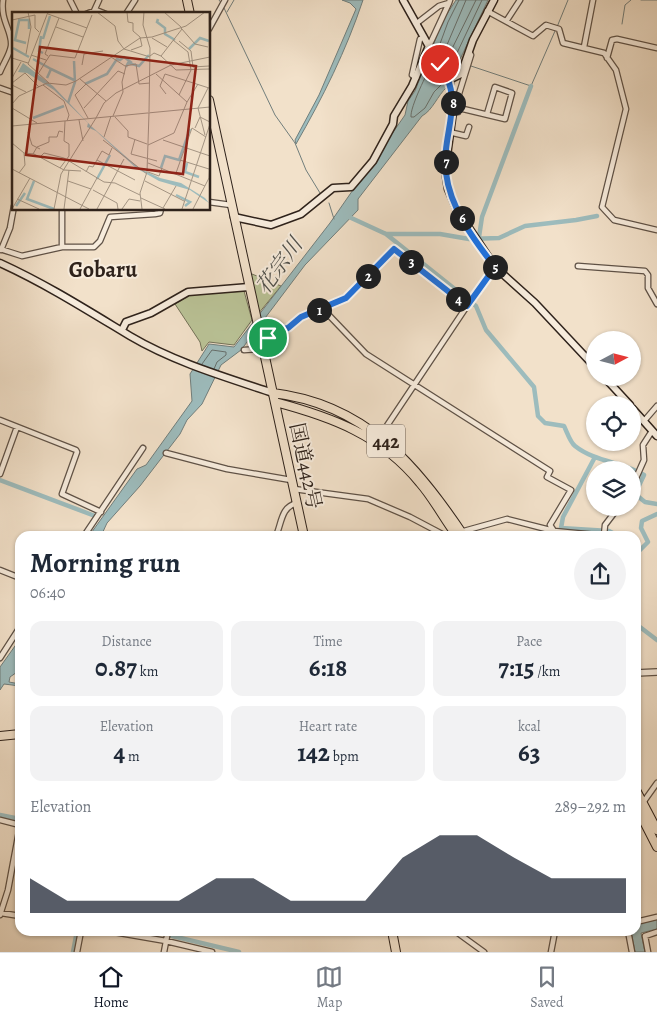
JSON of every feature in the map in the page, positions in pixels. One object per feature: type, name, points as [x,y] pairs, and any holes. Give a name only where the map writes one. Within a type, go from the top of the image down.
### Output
[{"type":"highway","name":"国道442号","points":[[210,105],[303,531]]},
{"type":"highway","name":"442","points":[[272,388],[324,406],[378,440],[415,469],[457,531]]},
{"type":"highway","name":"442","points":[[275,402],[334,419],[378,440]]},
{"type":"highway","points":[[0,736],[15,734]]},
{"type":"highway","points":[[641,811],[657,830]]},
{"type":"highway","points":[[641,813],[657,847]]},
{"type":"highway","points":[[393,936],[396,952]]},
{"type":"main road","points":[[403,0],[450,81],[456,110],[449,132],[445,170],[448,189],[457,210],[477,243],[495,267],[535,303],[586,357]]},
{"type":"main road","points":[[450,81],[460,74],[468,51],[494,0]]},
{"type":"main road","points":[[234,217],[271,225],[302,214],[333,188],[351,187],[372,161],[393,124],[394,116],[416,78],[430,48]]},
{"type":"main road","points":[[0,263],[64,295],[122,330],[192,365],[221,375],[272,388]]},
{"type":"main road","points":[[122,330],[126,322],[151,313],[188,292],[249,287]]},
{"type":"main road","points":[[612,386],[622,396]]},
{"type":"main road","points":[[641,418],[657,436]]},
{"type":"street","points":[[0,72],[11,47],[12,38],[2,15],[3,0]]},
{"type":"street","points":[[70,0],[76,12]]},
{"type":"street","points":[[98,0],[94,11],[98,12]]},
{"type":"street","points":[[127,12],[135,0]]},
{"type":"street","points":[[507,20],[520,0]]},
{"type":"street","points":[[584,47],[593,0]]},
{"type":"street","points":[[417,23],[439,6],[450,1]]},
{"type":"street","points":[[430,48],[450,1]]},
{"type":"street","points":[[210,26],[225,2]]},
{"type":"street","points":[[487,11],[534,36],[546,25],[557,28],[563,43],[604,53],[616,70],[626,109],[602,207],[614,220],[657,230]]},
{"type":"street","points":[[416,78],[412,75],[420,39]]},
{"type":"street","points":[[607,58],[612,40],[617,39],[657,48]]},
{"type":"street","points":[[468,51],[471,55],[456,110],[506,118],[512,93],[495,87],[487,114]]},
{"type":"street","points":[[502,97],[504,90]]},
{"type":"street","points":[[498,117],[500,109]]},
{"type":"street","points":[[449,132],[466,136],[469,127]]},
{"type":"street","points":[[210,202],[231,205]]},
{"type":"street","points":[[13,210],[10,228],[0,250],[22,256],[62,247],[94,247],[100,241],[110,217],[155,214],[160,213],[161,210]]},
{"type":"street","points":[[62,210],[62,247]]},
{"type":"street","points":[[244,350],[263,346],[277,331],[288,328],[301,317],[346,298],[394,249],[470,304]]},
{"type":"street","points":[[578,266],[645,271],[648,275],[648,288],[657,304]]},
{"type":"street","points":[[378,440],[413,385],[470,304],[484,280],[495,267]]},
{"type":"street","points":[[322,308],[366,354],[550,471],[546,476],[571,490],[550,525],[554,531]]},
{"type":"street","points":[[644,421],[657,406]]},
{"type":"street","points":[[0,420],[76,450],[76,456],[62,494],[101,512]]},
{"type":"street","points":[[0,474],[17,427]]},
{"type":"street","points":[[641,468],[644,460],[643,445],[652,431]]},
{"type":"street","points":[[88,531],[143,448]]},
{"type":"street","points":[[166,453],[227,469],[292,480]]},
{"type":"street","points":[[294,489],[368,499],[417,520],[437,531]]},
{"type":"street","points":[[278,531],[284,510],[288,506],[297,503]]},
{"type":"street","points":[[605,531],[605,525],[612,516]]},
{"type":"street","points":[[472,531],[507,519],[554,531]]},
{"type":"street","points":[[0,570],[15,576]]},
{"type":"street","points":[[0,658],[15,635]]},
{"type":"street","points":[[641,673],[657,672]]},
{"type":"street","points":[[641,803],[657,782]]},
{"type":"street","points":[[0,820],[15,824]]},
{"type":"street","points":[[15,848],[0,914],[15,916]]},
{"type":"street","points":[[641,921],[657,916]]},
{"type":"street","points":[[648,952],[645,936],[657,932]]},
{"type":"street","points":[[77,952],[80,936]]},
{"type":"street","points":[[164,952],[167,936]]},
{"type":"street","points":[[170,936],[212,952]]},
{"type":"street","points":[[462,936],[484,952]]},
{"type":"street","points":[[551,952],[554,936]]},
{"type":"street","points":[[629,936],[632,952]]},
{"type":"green space","points":[[252,274],[281,286],[258,314],[248,280]]},
{"type":"green space","points":[[244,291],[252,320],[234,345],[209,342],[202,351],[200,342],[175,304],[190,295]]},
{"type":"water","points":[[342,0],[363,0],[333,74],[296,144],[295,140],[319,95],[356,9],[350,3]]},
{"type":"water","points":[[456,0],[488,0],[447,87],[422,116],[358,199],[358,210],[305,265],[241,350],[221,365],[202,404],[187,420],[180,434],[140,486],[107,523],[103,531],[93,531],[137,469],[146,465],[192,401],[190,374],[209,344],[234,347],[330,223],[405,115],[408,101],[415,91],[443,20]]},
{"type":"water","points":[[15,646],[15,674],[10,677],[9,682],[15,683],[15,685],[4,684],[0,690],[0,667]]},
{"type":"water","points":[[657,918],[657,929],[641,933],[641,922]]},
{"type":"water","points":[[641,933],[645,952],[635,952],[632,936],[641,936]]},
{"type":"waterway","points":[[219,0],[222,4]]},
{"type":"waterway","points":[[227,12],[234,0]]},
{"type":"waterway","points":[[557,27],[568,0]]},
{"type":"waterway","points":[[622,24],[625,5],[631,0]]},
{"type":"waterway","points":[[641,0],[657,0]]},
{"type":"waterway","points":[[224,8],[275,115],[295,143],[306,170],[320,193]]},
{"type":"waterway","points":[[471,66],[531,86],[555,31]]},
{"type":"waterway","points":[[479,237],[482,217],[531,86]]},
{"type":"waterway","points":[[329,203],[334,219]]},
{"type":"waterway","points":[[347,216],[386,234],[440,234],[469,239],[499,238],[525,226],[597,216]]},
{"type":"waterway","points":[[386,234],[476,306],[486,330],[534,387],[538,416],[545,423],[564,426],[573,444],[583,451],[644,475],[635,494],[645,502],[657,504]]},
{"type":"waterway","points":[[595,457],[563,517],[561,528],[609,531]]},
{"type":"waterway","points":[[0,480],[95,516]]},
{"type":"waterway","points":[[641,549],[648,542],[641,528],[642,521],[657,514]]},
{"type":"waterway","points":[[641,628],[657,640]]},
{"type":"waterway","points":[[0,815],[15,818]]},
{"type":"waterway","points":[[73,952],[76,936]]},
{"type":"waterway","points":[[172,936],[239,952]]},
{"type":"district","name":"Gobaru","points":[[103,269]]},
{"type":"route","points":[[268,338],[277,331],[288,328],[301,317],[346,298],[394,249],[467,306],[473,301],[484,280],[495,267],[477,243],[457,210],[448,189],[445,170],[453,112],[452,89],[440,64]]},
{"type":"water label","name":"花宗川","points":[[279,266]]}]
